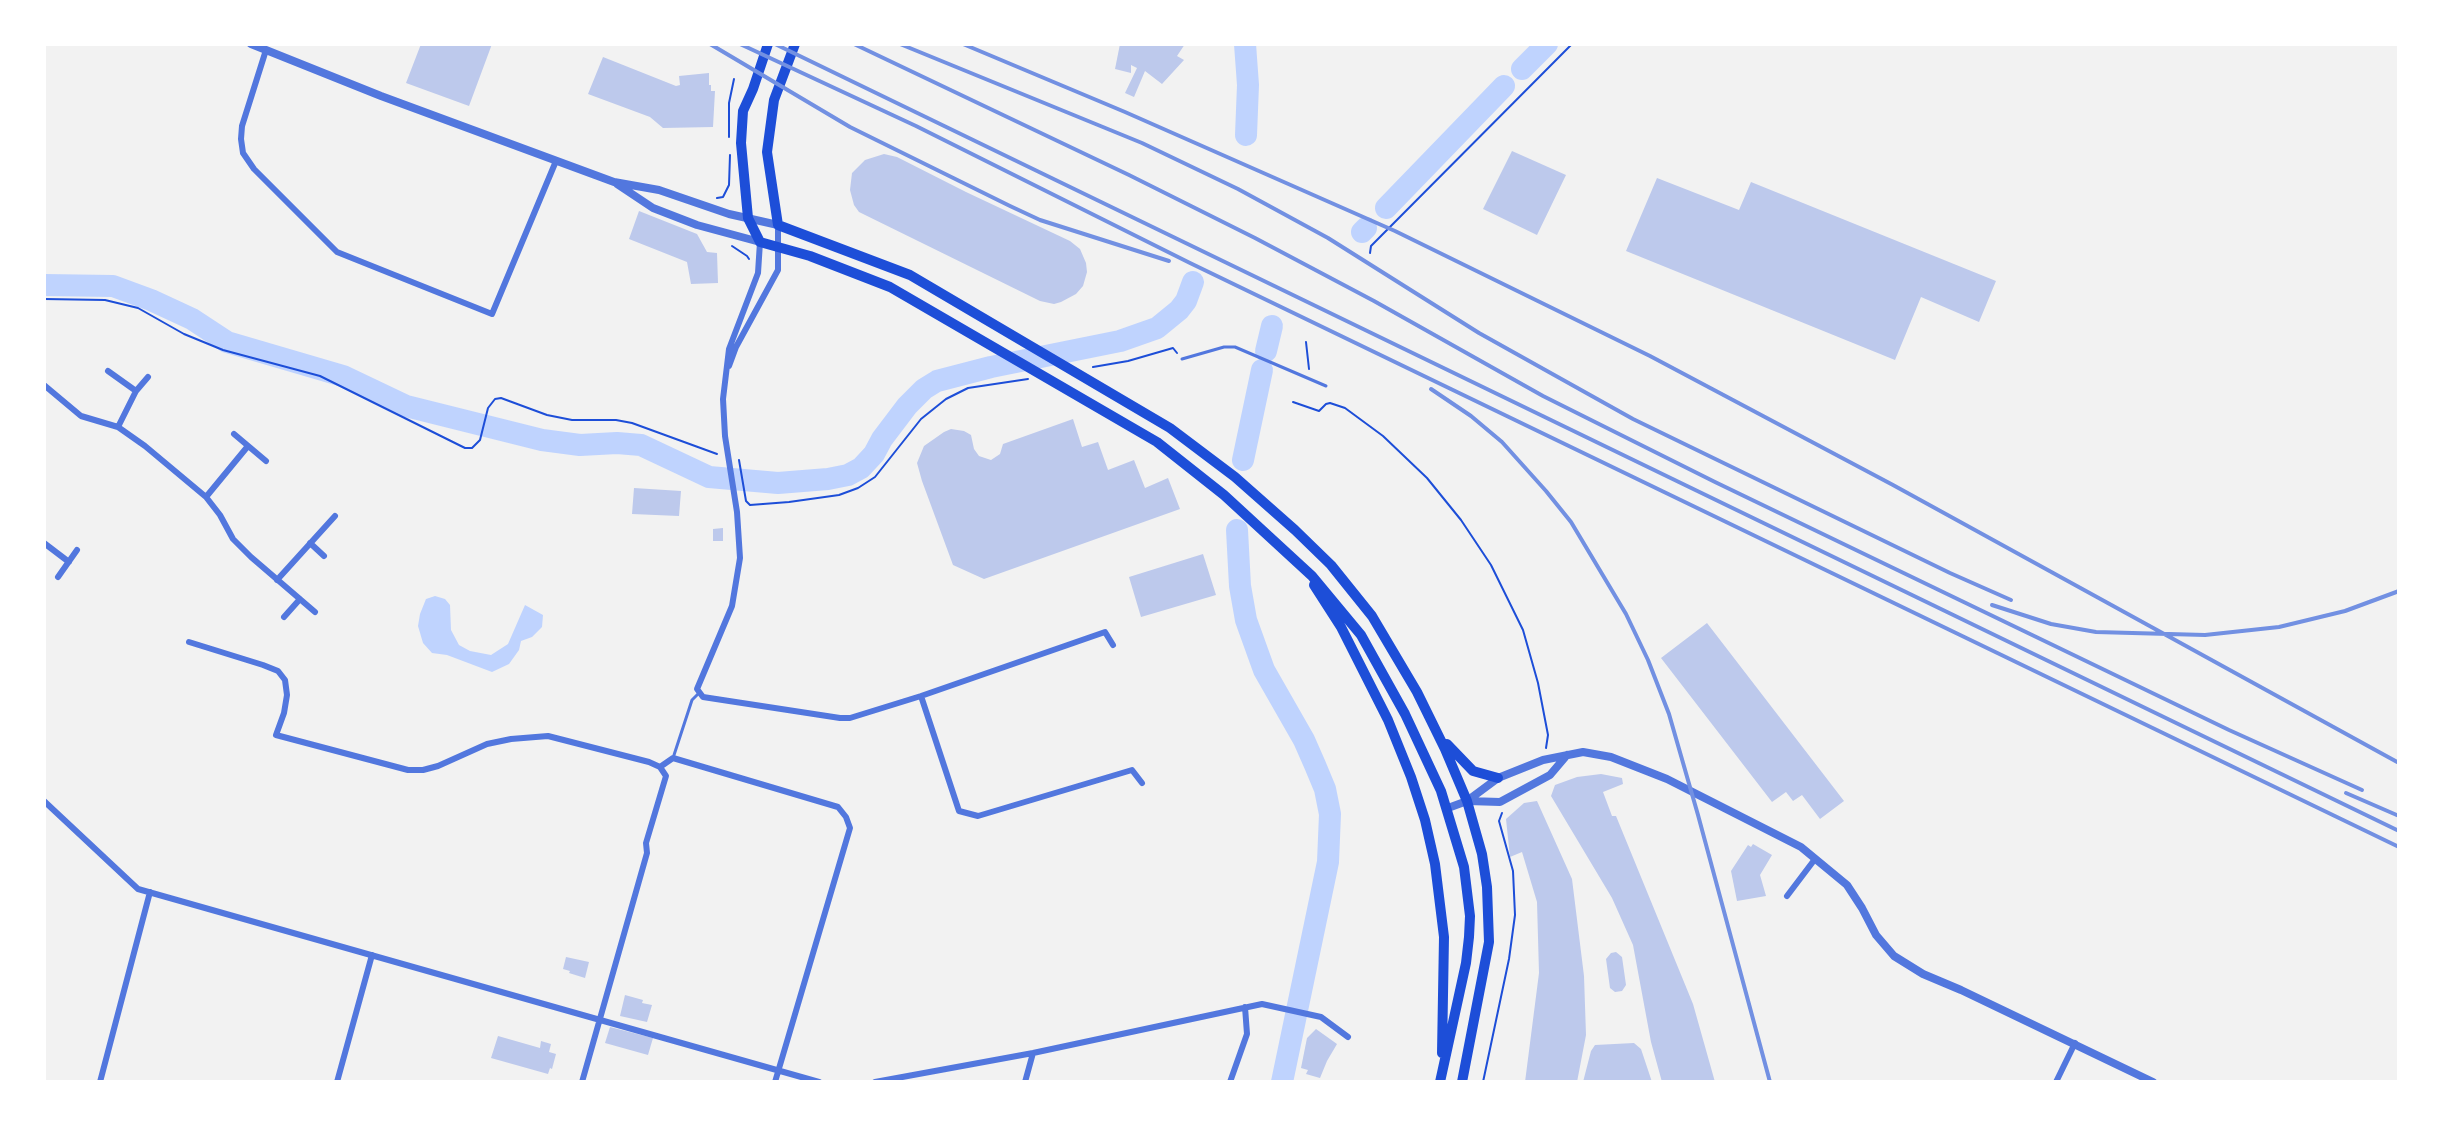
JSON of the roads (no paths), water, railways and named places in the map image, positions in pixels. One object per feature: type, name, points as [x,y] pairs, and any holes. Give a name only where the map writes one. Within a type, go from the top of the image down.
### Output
[{"type":"main road","points":[[768,44],[743,111],[741,143],[748,218],[760,242],[890,287],[1157,442],[1224,495],[1327,591],[1383,671],[1448,808],[1464,867],[1470,927],[1466,963],[1440,1081]]},
{"type":"main road","points":[[795,44],[774,100],[767,152],[778,225],[910,275],[1170,428],[1235,477],[1295,530],[1331,565],[1372,616],[1440,737],[1467,801],[1484,865],[1489,942],[1462,1082]]},
{"type":"main road","points":[[1298,563],[1324,600],[1361,665],[1388,720],[1425,820],[1435,864],[1444,937],[1440,1081]]},
{"type":"main road","points":[[1440,737],[1473,771],[1498,778]]},
{"type":"street","points":[[251,44],[381,96],[614,182],[659,190],[729,214],[778,225],[778,270],[736,347],[724,381]]},
{"type":"street","points":[[266,50],[242,126],[243,153],[254,169],[337,252],[492,314],[556,161]]},
{"type":"street","points":[[614,182],[653,208],[697,225],[760,242],[758,273],[729,349],[724,381],[728,457],[740,542],[736,587],[732,606],[699,683],[699,693],[703,697],[850,718],[1105,632],[1113,645]]},
{"type":"street","points":[[108,371],[136,391]]},
{"type":"street","points":[[118,427],[136,391],[148,377]]},
{"type":"street","points":[[44,385],[81,416],[118,427],[206,497],[233,539],[315,612]]},
{"type":"street","points":[[234,434],[266,461]]},
{"type":"street","points":[[206,497],[248,446]]},
{"type":"street","points":[[277,580],[335,516]]},
{"type":"street","points":[[44,543],[69,562]]},
{"type":"street","points":[[310,543],[324,556]]},
{"type":"street","points":[[58,577],[77,550]]},
{"type":"street","points":[[284,617],[300,599]]},
{"type":"street","points":[[189,642],[278,671],[285,680],[287,695],[276,735],[380,763],[408,770],[423,770],[487,744],[548,736],[660,767],[666,776],[646,843],[647,853],[582,1082]]},
{"type":"street","points":[[921,696],[959,811],[978,816],[1132,770],[1142,783]]},
{"type":"street","points":[[1448,808],[1467,801],[1498,778],[1543,760],[1583,752],[1611,757],[1667,779],[1801,847],[1847,885],[1876,935],[1894,956],[1923,974],[2153,1082]]},
{"type":"street","points":[[1467,801],[1500,802],[1550,775],[1567,755]]},
{"type":"street","points":[[660,767],[673,758],[838,807],[846,817],[850,828],[775,1082]]},
{"type":"street","points":[[44,801],[138,889],[819,1082]]},
{"type":"street","points":[[1787,896],[1815,859]]},
{"type":"street","points":[[100,1082],[150,892]]},
{"type":"street","points":[[337,1082],[372,955]]},
{"type":"street","points":[[875,1082],[1033,1053],[1262,1004],[1321,1017],[1348,1037]]},
{"type":"street","points":[[1230,1082],[1247,1034],[1245,1007]]},
{"type":"street","points":[[2056,1082],[2075,1043]]},
{"type":"street","points":[[1025,1082],[1033,1053]]},
{"type":"lane","points":[[1182,359],[1224,347],[1235,347],[1326,386]]},
{"type":"lane","points":[[673,758],[692,700],[699,693]]},
{"type":"water","points":[[435,596],[445,599],[450,605],[451,630],[459,645],[470,651],[491,655],[508,644],[525,605],[543,615],[542,627],[532,637],[521,641],[509,664],[492,672],[447,655],[432,653],[423,643],[418,626],[420,614],[426,599]]},
{"type":"waterway","points":[[1245,44],[1248,85],[1246,135]]},
{"type":"waterway","points":[[1522,69],[1547,44]]},
{"type":"waterway","points":[[1386,208],[1504,86]]},
{"type":"waterway","points":[[1362,232],[1366,228]]},
{"type":"waterway","points":[[44,285],[113,286],[192,319],[227,342],[343,376],[406,406],[542,440],[580,445],[641,445],[709,477],[778,483],[828,479],[848,475],[861,468],[907,406],[937,381],[1120,341],[1157,328],[1179,310],[1193,282]]},
{"type":"waterway","points":[[1266,351],[1272,326]]},
{"type":"waterway","points":[[1243,460],[1262,370]]},
{"type":"waterway","points":[[1237,530],[1240,586],[1246,620],[1264,670],[1315,765],[1325,789],[1330,814],[1328,862],[1282,1082]]},
{"type":"railway","points":[[710,44],[850,127],[1010,206],[1040,220],[1169,261]]},
{"type":"railway","points":[[740,44],[916,126],[1190,263],[2399,847]]},
{"type":"railway","points":[[775,44],[2399,831]]},
{"type":"railway","points":[[854,44],[1255,238],[1543,396],[1715,482],[2229,730],[2362,790]]},
{"type":"railway","points":[[900,44],[1142,143],[1238,189],[1328,238],[1479,333],[1633,419],[2011,600]]},
{"type":"railway","points":[[963,44],[1395,231],[1650,356],[1893,485],[2399,763]]},
{"type":"railway","points":[[1431,389],[1502,442],[1546,491],[1571,522],[1626,614],[1669,714],[1770,1082]]},
{"type":"railway","points":[[1992,605],[2051,624],[2096,632],[2205,635],[2279,627],[2345,611],[2399,591]]},
{"type":"railway","points":[[2346,793],[2399,816]]}]
